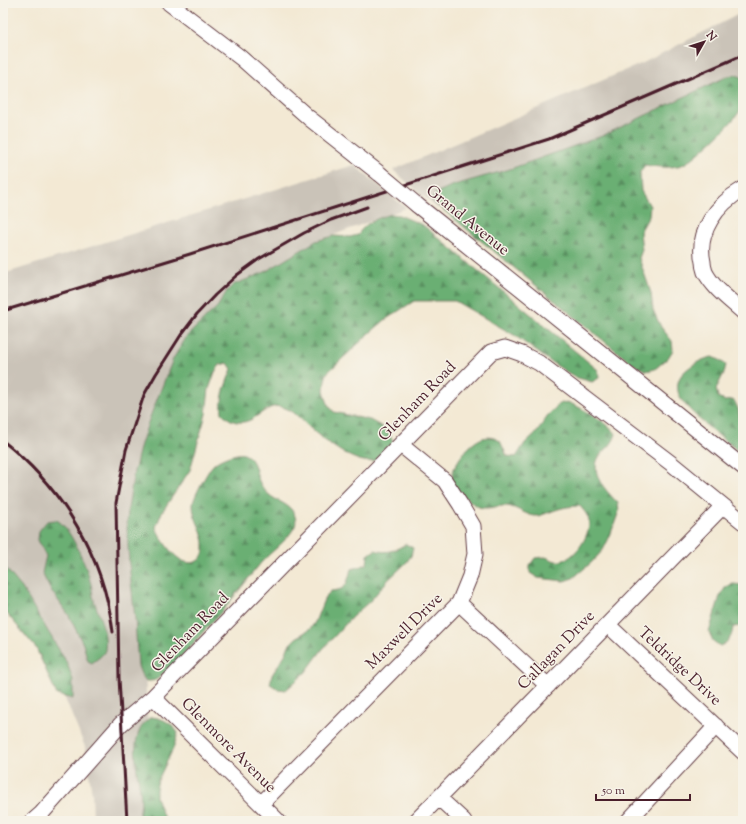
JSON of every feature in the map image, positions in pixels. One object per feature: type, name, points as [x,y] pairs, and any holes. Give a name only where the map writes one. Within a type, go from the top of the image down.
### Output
[{"type":"street","name":"Grand Avenue","points":[[169,3],[242,58],[309,118],[743,467]]},
{"type":"street","points":[[743,189],[718,209],[705,230],[700,252],[705,271],[716,287],[743,312]]},
{"type":"street","name":"Glenham Road","points":[[33,821],[41,814],[121,724],[153,697],[491,352],[505,348],[522,354],[539,363],[672,464],[743,522]]},
{"type":"street","name":"Maxwell Drive","points":[[261,804],[459,603],[470,576],[475,554],[472,526],[445,481],[401,445]]},
{"type":"street","name":"Callagan Drive","points":[[416,821],[723,506]]},
{"type":"street","points":[[459,603],[548,686]]},
{"type":"street","name":"Teldridge Drive","points":[[608,625],[743,752]]},
{"type":"street","name":"Glenmore Avenue","points":[[153,697],[278,821]]},
{"type":"street","points":[[628,821],[716,726]]},
{"type":"street","points":[[439,798],[464,821]]},
{"type":"shaded area","points":[[743,12],[743,83],[437,208],[393,170],[643,63]]},
{"type":"shaded area","points":[[354,165],[406,208],[315,242],[154,406],[134,466],[153,821],[93,821],[92,793],[85,747],[40,638],[3,599],[3,274]]},
{"type":"green space","points":[[737,75],[743,78],[743,105],[734,118],[717,137],[684,164],[670,167],[645,165],[640,172],[641,191],[650,206],[649,216],[640,232],[642,250],[639,258],[651,293],[653,310],[661,327],[672,341],[673,350],[668,358],[655,369],[646,371],[631,363],[431,200],[436,193],[451,186],[510,169],[602,136],[728,76]]},
{"type":"green space","points":[[391,214],[399,215],[423,225],[598,370],[599,378],[592,382],[575,377],[551,362],[514,335],[455,301],[414,301],[385,320],[327,373],[324,390],[329,406],[334,412],[370,420],[384,428],[390,435],[393,443],[378,459],[369,461],[351,457],[342,452],[285,408],[278,406],[272,407],[244,422],[236,422],[229,419],[222,413],[222,401],[232,369],[228,363],[220,365],[215,372],[209,389],[206,414],[190,470],[162,512],[156,527],[158,532],[171,552],[177,557],[189,563],[199,560],[202,556],[204,542],[193,510],[194,501],[205,477],[214,464],[228,456],[237,454],[244,454],[248,456],[254,463],[259,481],[264,490],[291,509],[294,513],[296,524],[288,537],[264,559],[181,658],[157,679],[153,681],[146,681],[138,666],[129,564],[127,527],[128,509],[134,471],[141,444],[173,359],[187,336],[218,306],[227,291],[233,285],[265,272],[316,241],[333,236],[350,237],[358,235],[360,231],[372,222]]},
{"type":"green space","points":[[712,357],[720,360],[726,365],[724,373],[716,389],[718,397],[725,401],[733,400],[738,407],[740,420],[743,426],[743,455],[701,421],[686,406],[679,395],[678,384],[682,374],[698,362]]},
{"type":"green space","points":[[567,402],[579,407],[600,420],[616,434],[614,440],[602,453],[596,466],[597,473],[603,486],[618,503],[619,511],[603,550],[592,562],[573,578],[564,581],[538,578],[530,573],[530,565],[535,558],[545,557],[560,561],[576,552],[587,535],[589,523],[585,512],[580,506],[561,508],[538,516],[530,515],[507,506],[482,508],[455,489],[452,480],[456,465],[471,445],[483,438],[488,437],[496,439],[500,441],[507,456],[516,457],[525,443],[538,431],[547,416],[559,404]]},
{"type":"green space","points":[[56,520],[66,529],[77,547],[88,575],[104,629],[106,643],[105,650],[102,655],[92,663],[88,661],[83,644],[68,614],[50,589],[42,573],[46,556],[38,540],[39,531],[47,521]]},
{"type":"green space","points":[[406,544],[413,548],[411,556],[406,563],[388,580],[371,600],[352,617],[322,650],[305,673],[286,690],[278,689],[270,684],[272,675],[286,653],[289,645],[296,638],[310,629],[315,622],[325,597],[331,591],[344,587],[351,569],[367,564],[368,555],[375,550],[384,552],[391,551]]},
{"type":"green space","points":[[3,565],[22,588],[67,663],[73,680],[73,699],[57,695],[36,648],[3,609]]},
{"type":"green space","points":[[733,584],[743,585],[743,629],[741,626],[733,627],[730,639],[720,646],[713,641],[709,632],[720,596],[725,588]]},
{"type":"green space","points":[[151,717],[167,722],[173,726],[178,733],[173,749],[158,780],[156,789],[156,797],[165,821],[139,821],[141,799],[136,767],[136,744],[138,734],[143,725]]},
{"type":"railway","points":[[3,311],[190,254],[549,139],[743,55]]},
{"type":"railway","points":[[127,821],[119,678],[116,503],[126,450],[144,395],[181,335],[197,314],[237,275],[259,259],[304,233],[331,220],[367,207]]},
{"type":"railway","points":[[3,441],[44,480],[77,526],[90,551],[100,577],[108,604],[113,632]]}]
